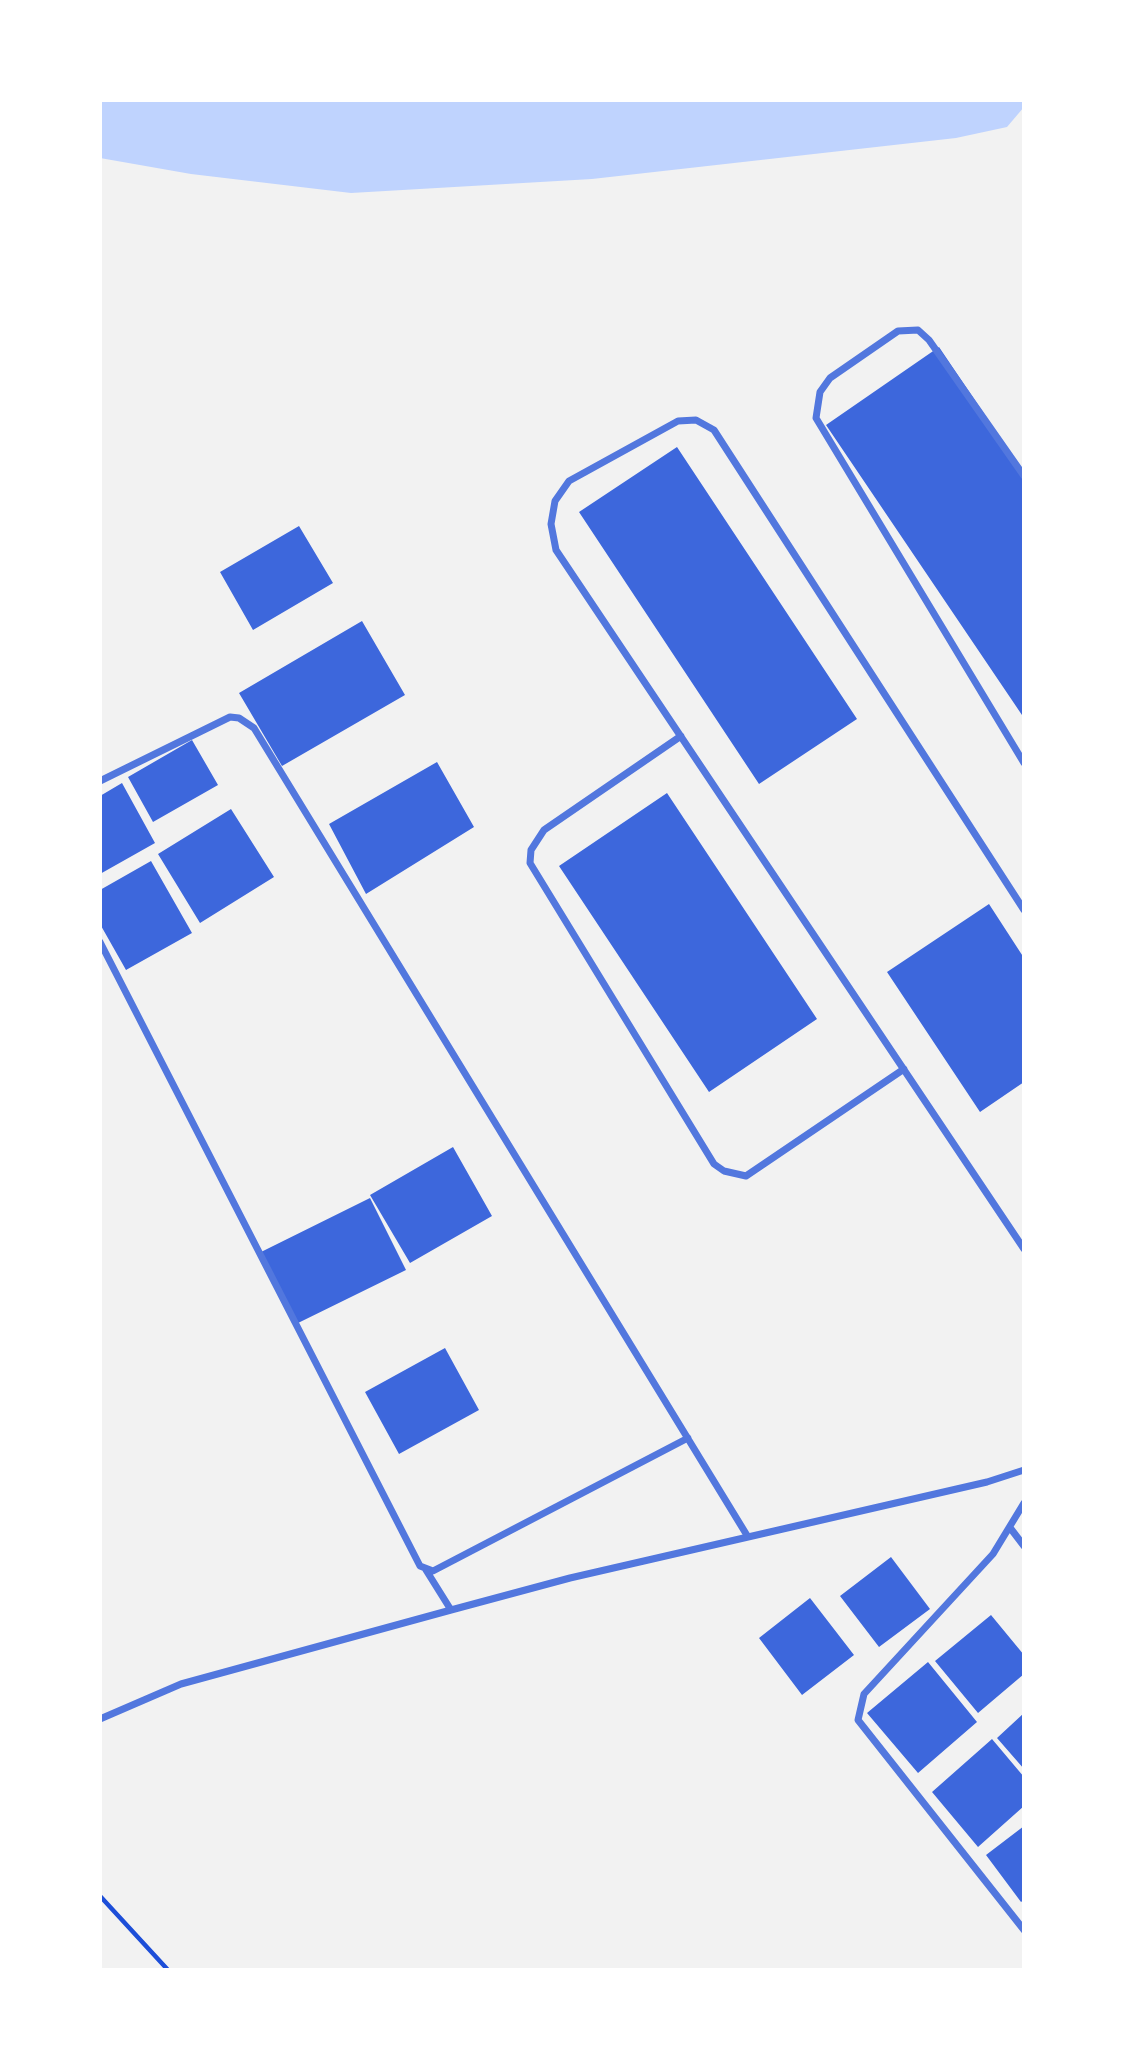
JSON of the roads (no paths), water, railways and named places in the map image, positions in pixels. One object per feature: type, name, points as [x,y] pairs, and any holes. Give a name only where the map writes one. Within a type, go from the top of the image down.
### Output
[{"type":"street","points":[[1024,476],[929,340],[918,330],[898,331],[830,378],[820,392],[816,418],[1024,763]]},
{"type":"street","points":[[1024,910],[714,430],[696,420],[678,421],[569,481],[555,501],[551,524],[556,550],[1024,1249]]},
{"type":"street","points":[[100,781],[230,717],[239,718],[254,729],[748,1536]]},
{"type":"street","points":[[681,736],[544,830],[531,850],[530,863],[714,1164],[724,1171],[746,1176],[904,1069]]},
{"type":"street","points":[[100,942],[420,1566],[426,1570],[451,1610]]},
{"type":"street","points":[[426,1570],[433,1571],[688,1438]]},
{"type":"street","points":[[100,1719],[181,1684],[451,1610],[748,1536],[987,1482],[1024,1470]]},
{"type":"street","points":[[1024,1503],[1011,1529],[993,1554],[864,1695],[858,1720],[1024,1930]]},
{"type":"street","points":[[1011,1529],[1024,1546]]},
{"type":"water","points":[[100,100],[1024,100],[1024,107],[1007,127],[956,138],[592,179],[351,193],[191,174],[100,158]]}]
